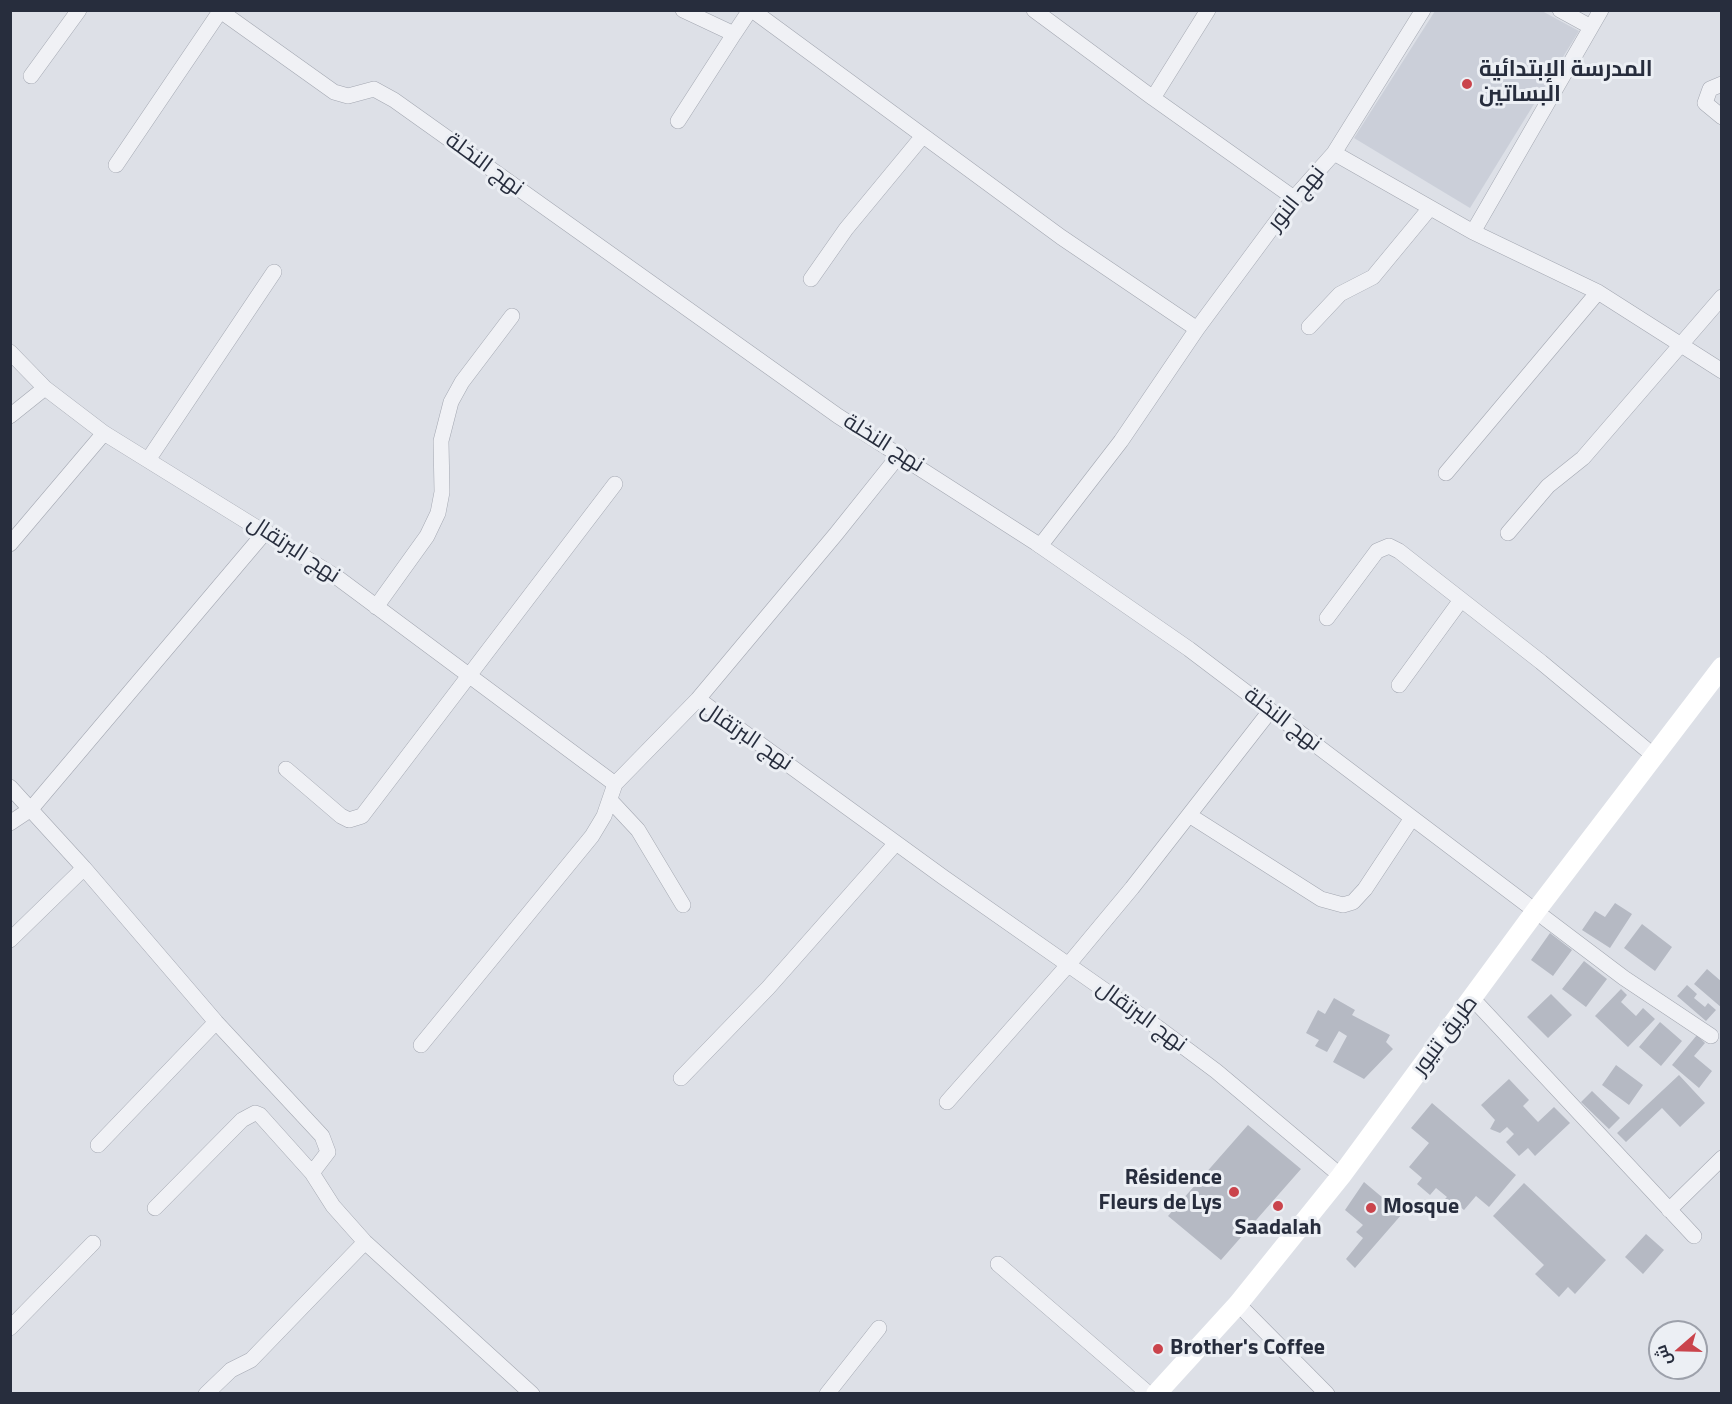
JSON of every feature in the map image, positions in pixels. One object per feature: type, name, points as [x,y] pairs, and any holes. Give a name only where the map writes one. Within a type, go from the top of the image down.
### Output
[{"type":"main road","name":"طريق تنيور","points":[[1156,1394],[1239,1304],[1341,1176],[1535,912],[1722,667]]},
{"type":"street","points":[[31,76],[80,10]]},
{"type":"street","points":[[683,10],[734,34]]},
{"type":"street","points":[[678,121],[751,10],[1061,237],[1197,329]]},
{"type":"street","points":[[1034,10],[1294,198]]},
{"type":"street","points":[[1153,98],[1209,10]]},
{"type":"street","points":[[1334,153],[1423,10]]},
{"type":"street","points":[[1560,10],[1591,27]]},
{"type":"street","points":[[1473,232],[1601,10]]},
{"type":"street","points":[[116,165],[220,11]]},
{"type":"street","name":"نهج النخلة","points":[[220,11],[334,92],[348,96],[374,89],[394,100],[809,396],[1040,546],[1189,649],[1535,912],[1588,948],[1624,978],[1712,1036]]},
{"type":"street","points":[[1722,84],[1710,89],[1705,103],[1722,117]]},
{"type":"street","points":[[811,279],[846,229],[922,137]]},
{"type":"street","name":"نهج النور","points":[[1040,546],[1121,441],[1197,329],[1294,198],[1334,153],[1473,232],[1598,292],[1722,371]]},
{"type":"street","points":[[1309,327],[1340,294],[1372,277],[1431,208]]},
{"type":"street","points":[[148,460],[274,272]]},
{"type":"street","points":[[1446,472],[1598,292]]},
{"type":"street","points":[[1508,533],[1548,486],[1583,458],[1722,297]]},
{"type":"street","points":[[376,607],[427,536],[438,513],[442,492],[441,441],[451,402],[462,382],[512,316]]},
{"type":"street","name":"نهج البرتقال","points":[[10,352],[45,388],[104,433],[266,531],[338,578],[468,677],[615,784],[698,699],[1216,1071],[1341,1176]]},
{"type":"street","points":[[10,416],[45,388]]},
{"type":"street","points":[[10,544],[104,433]]},
{"type":"street","points":[[698,699],[900,454]]},
{"type":"street","points":[[286,769],[341,816],[356,820],[362,816],[615,484]]},
{"type":"street","points":[[10,823],[31,809],[266,531]]},
{"type":"street","points":[[1327,618],[1377,552],[1389,546],[1399,551],[1461,600],[1653,755]]},
{"type":"street","points":[[1399,685],[1461,600]]},
{"type":"street","points":[[946,1102],[1068,965],[1270,711]]},
{"type":"street","points":[[421,1045],[592,836],[610,800],[615,784]]},
{"type":"street","points":[[10,787],[84,868],[216,1022],[327,1143],[325,1158],[312,1173]]},
{"type":"street","points":[[610,800],[638,830],[683,905]]},
{"type":"street","points":[[1189,815],[1321,899],[1343,905],[1353,902],[1365,889],[1412,818]]},
{"type":"street","points":[[681,1078],[768,988],[896,843]]},
{"type":"street","points":[[10,940],[84,868]]},
{"type":"street","points":[[1473,999],[1694,1236]]},
{"type":"street","points":[[98,1145],[216,1022]]},
{"type":"street","points":[[155,1208],[242,1120],[255,1113],[260,1115],[312,1173],[333,1206],[366,1242],[532,1394]]},
{"type":"street","points":[[1669,1210],[1722,1158]]},
{"type":"street","points":[[206,1394],[231,1370],[251,1360],[366,1242]]},
{"type":"street","points":[[10,1328],[93,1243]]},
{"type":"street","points":[[998,1264],[1149,1394]]},
{"type":"street","points":[[1239,1304],[1327,1394]]},
{"type":"street","points":[[827,1394],[879,1328]]},
{"type":"shaded area","name":"المدرسة الإبتدائية البساتين","points":[[1435,11],[1542,11],[1579,31],[1470,208],[1354,138]]},
{"type":"building","points":[[1615,903],[1632,914],[1610,948],[1582,930],[1595,911],[1605,917]]},
{"type":"building","points":[[1642,924],[1672,947],[1655,971],[1624,948]]},
{"type":"building","points":[[1550,933],[1572,950],[1553,976],[1531,960]]},
{"type":"building","points":[[1584,961],[1607,979],[1586,1007],[1562,989]]},
{"type":"building","points":[[1707,969],[1722,982],[1722,1008],[1694,984]]},
{"type":"building","points":[[1687,985],[1697,994],[1694,998],[1705,1007],[1708,1003],[1716,1010],[1706,1021],[1677,996]]},
{"type":"building","points":[[1621,989],[1627,995],[1621,1002],[1636,1016],[1643,1008],[1655,1019],[1628,1047],[1595,1016]]},
{"type":"building","points":[[1551,994],[1572,1015],[1548,1038],[1527,1017]]},
{"type":"building","points":[[1334,998],[1355,1010],[1352,1015],[1390,1035],[1386,1042],[1393,1049],[1364,1079],[1333,1062],[1347,1036],[1339,1031],[1327,1052],[1315,1046],[1319,1040],[1306,1033],[1318,1010],[1325,1014]]},
{"type":"building","points":[[1660,1022],[1682,1041],[1661,1066],[1639,1047]]},
{"type":"building","points":[[1697,1035],[1705,1043],[1694,1056],[1712,1071],[1699,1088],[1672,1065]]},
{"type":"building","points":[[1616,1065],[1643,1085],[1629,1105],[1602,1085]]},
{"type":"building","points":[[1679,1075],[1705,1103],[1680,1127],[1662,1108],[1626,1142],[1617,1133]]},
{"type":"building","points":[[1509,1079],[1529,1100],[1523,1106],[1538,1122],[1554,1107],[1570,1123],[1535,1156],[1528,1148],[1519,1156],[1506,1142],[1514,1134],[1507,1127],[1500,1133],[1490,1129],[1495,1120],[1481,1105]]},
{"type":"building","points":[[1592,1091],[1620,1118],[1609,1129],[1581,1102]]},
{"type":"building","points":[[1432,1103],[1516,1175],[1489,1207],[1476,1196],[1464,1210],[1458,1205],[1452,1212],[1441,1203],[1447,1197],[1436,1188],[1430,1195],[1417,1184],[1422,1178],[1409,1167],[1429,1143],[1411,1128]]},
{"type":"building","name":"Résidence Fleurs de Lys","points":[[1248,1125],[1301,1169],[1221,1260],[1168,1216]]},
{"type":"building","points":[[1364,1182],[1402,1214],[1355,1268],[1346,1259],[1363,1238],[1356,1232],[1363,1225],[1345,1210]]},
{"type":"building","points":[[1524,1183],[1606,1260],[1575,1294],[1568,1287],[1559,1297],[1535,1274],[1544,1265],[1493,1216]]},
{"type":"building","points":[[1646,1234],[1664,1250],[1643,1274],[1625,1257]]},
{"type":"place","name":"المدرسة الإبتدائية البساتين","points":[[1467,84]]},
{"type":"place","name":"Résidence Fleurs de Lys","points":[[1234,1192]]},
{"type":"place","name":"Saadalah","points":[[1278,1206]]},
{"type":"place","name":"Mosque","points":[[1371,1208]]},
{"type":"place","name":"Brother's Coffee","points":[[1158,1349]]}]
